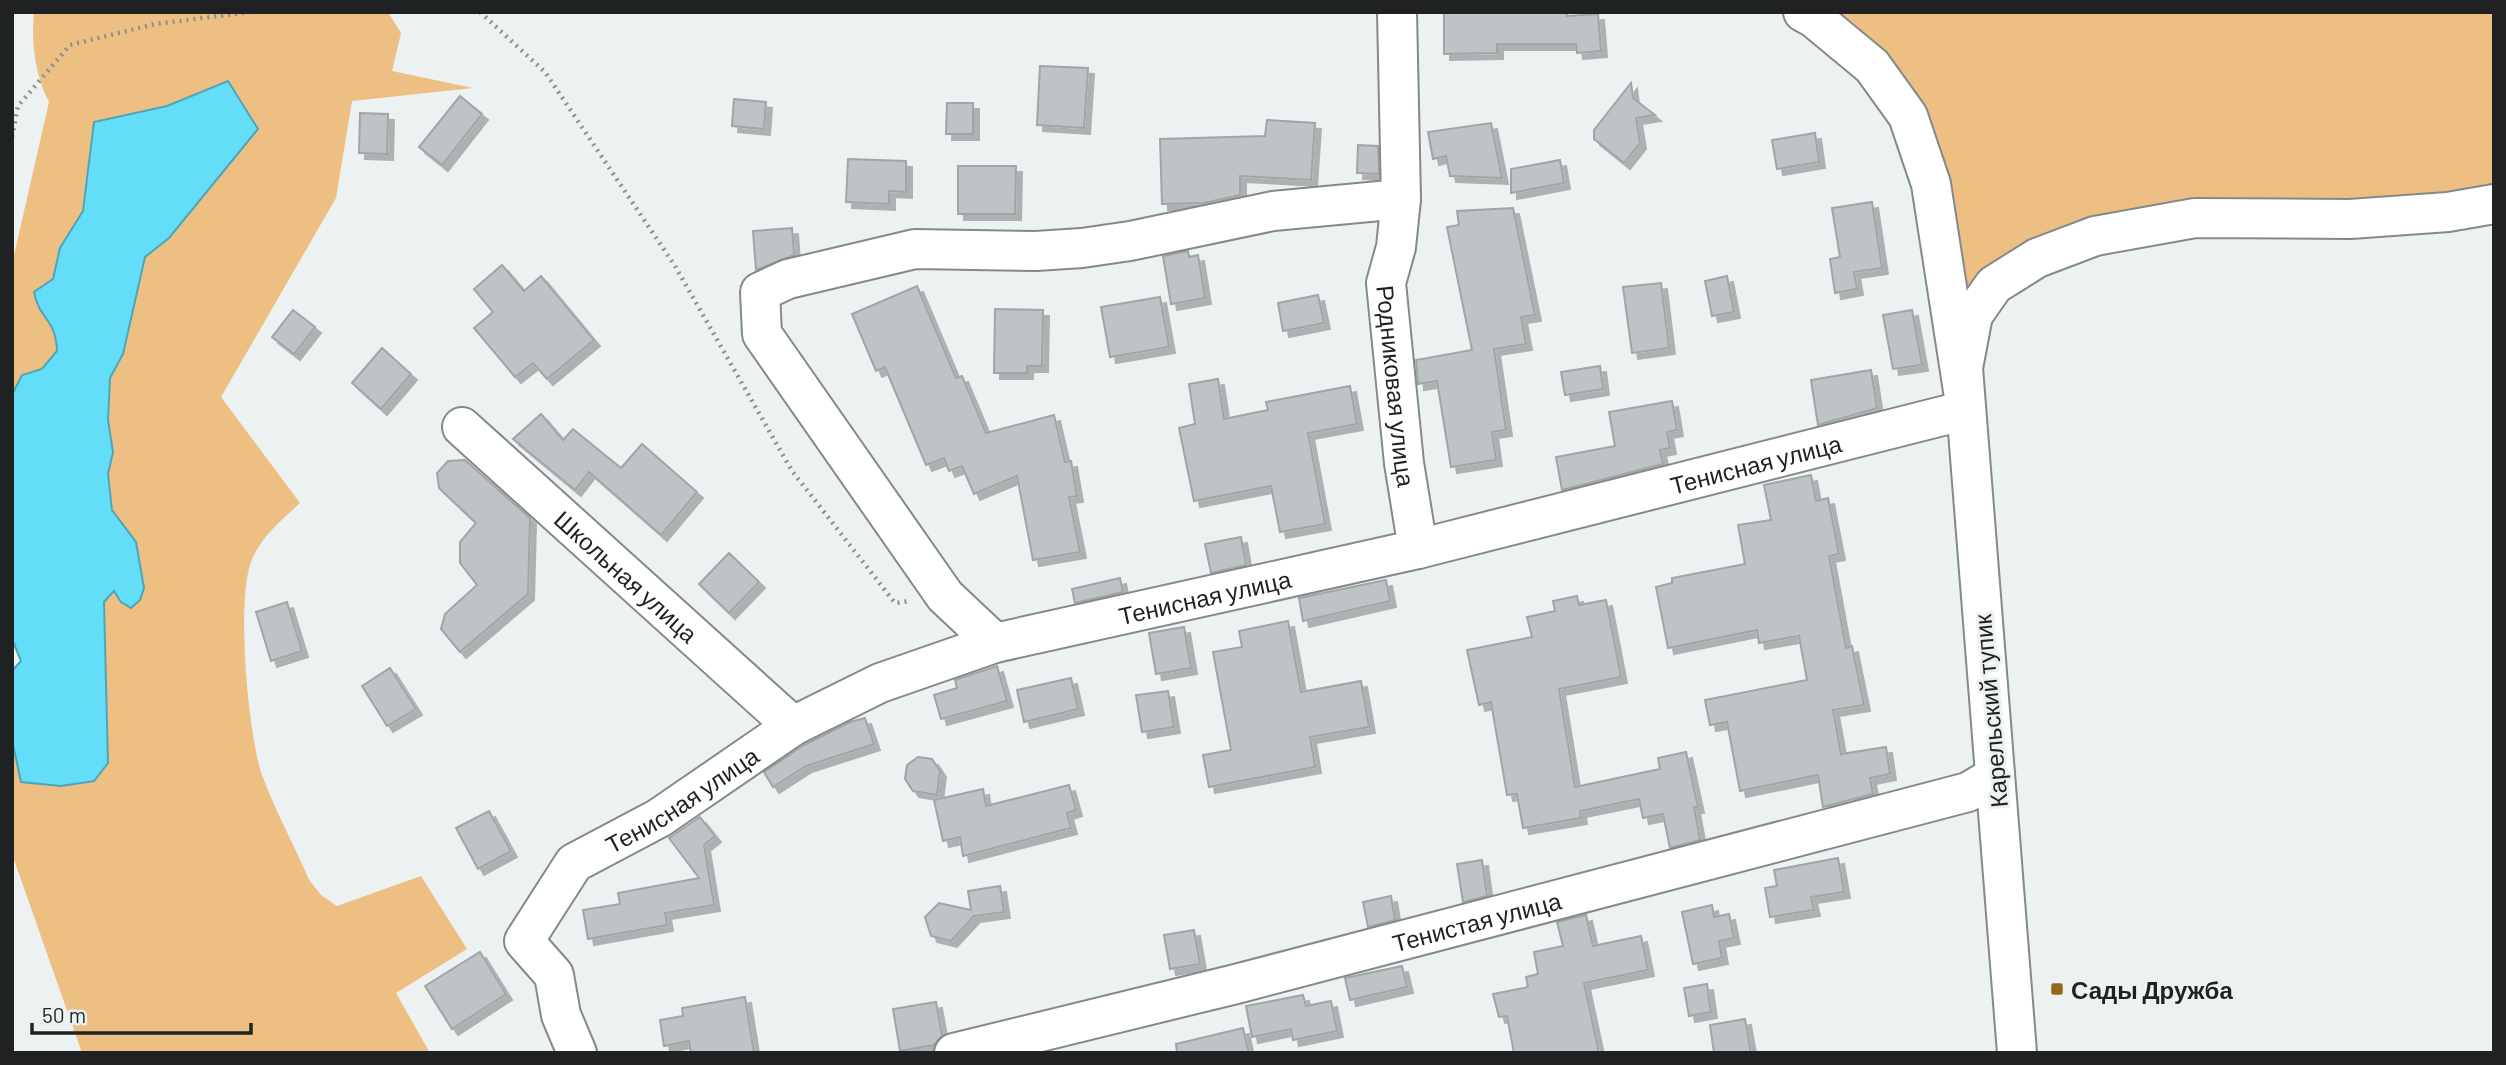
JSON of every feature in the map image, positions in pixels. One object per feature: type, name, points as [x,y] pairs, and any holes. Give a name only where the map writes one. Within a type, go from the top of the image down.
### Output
[{"type":"street","name":"Родниковая улица","points":[[1398,12],[1401,199],[1396,247],[1387,284],[1404,463],[1418,549]]},
{"type":"street","points":[[1803,12],[1872,66],[1908,116],[1931,184],[1966,410]]},
{"type":"street","points":[[995,643],[945,596],[762,334],[760,292],[788,279],[915,249],[1036,251],[1082,248],[1130,241],[1273,211],[1401,199]]},
{"type":"street","name":"Карельский тупик","points":[[2017,1053],[1963,368],[1973,315],[1994,285],[2037,258],[2095,236],[2194,218],[2350,219],[2448,212],[2494,204]]},
{"type":"street","name":"Тенисная улица","points":[[577,1053],[561,1016],[554,975],[524,941],[574,863],[659,818],[793,726],[880,683],[995,643],[1418,549],[1966,410]]},
{"type":"street","name":"Школьная улица","points":[[462,426],[793,726]]},
{"type":"street","name":"Тенистая улица","points":[[954,1053],[1250,980],[1968,792],[1995,776]]},
{"type":"path","points":[[12,137],[18,106],[70,45],[155,24],[251,12]]},
{"type":"path","points":[[480,12],[545,72],[675,266],[792,471],[895,603],[945,596]]},
{"type":"shaded area","points":[[34,12],[388,12],[401,33],[392,71],[473,88],[352,101],[336,198],[221,397],[300,503],[271,531],[259,547],[250,565],[246,584],[244,637],[248,699],[261,772],[309,880],[321,895],[337,906],[421,876],[467,949],[396,993],[430,1053],[82,1053],[12,854],[12,740],[61,786],[93,781],[108,763],[104,602],[114,591],[136,542],[112,510],[108,474],[113,452],[108,420],[110,378],[123,354],[145,257],[169,238],[258,129],[228,81],[167,106],[94,122],[83,211],[60,248],[53,279],[37,306],[56,330],[57,351],[42,369],[22,375],[12,395],[12,264],[49,102],[40,81],[35,58]]},
{"type":"shaded area","points":[[1820,12],[2494,12],[2494,190],[2483,193],[2158,212],[1988,277],[1966,289],[1941,168]]},
{"type":"water","points":[[228,81],[258,129],[169,238],[145,257],[123,354],[110,378],[108,420],[113,452],[108,474],[112,510],[136,542],[144,588],[140,600],[131,608],[121,602],[114,591],[104,602],[108,763],[94,781],[61,786],[21,782],[12,740],[12,671],[21,661],[12,639],[12,395],[22,375],[42,369],[57,351],[54,332],[36,301],[34,292],[53,279],[60,248],[83,211],[94,122],[167,106]]},
{"type":"building","points":[[1444,12],[1567,12],[1567,16],[1598,14],[1601,51],[1577,53],[1576,44],[1497,44],[1497,53],[1444,54]]},
{"type":"building","points":[[1040,66],[1088,68],[1084,128],[1037,125]]},
{"type":"building","points":[[1631,83],[1633,98],[1655,115],[1636,118],[1640,143],[1624,163],[1594,139],[1594,130]]},
{"type":"building","points":[[460,96],[482,114],[442,165],[419,147]]},
{"type":"building","points":[[734,99],[766,102],[764,129],[732,126]]},
{"type":"building","points":[[947,103],[973,103],[973,134],[946,134]]},
{"type":"building","points":[[360,113],[388,114],[387,154],[359,153]]},
{"type":"building","points":[[1267,120],[1315,123],[1311,180],[1240,176],[1240,195],[1204,203],[1162,204],[1160,139],[1265,136]]},
{"type":"building","points":[[1491,123],[1502,178],[1450,176],[1446,156],[1433,159],[1428,132]]},
{"type":"building","points":[[1815,133],[1819,162],[1777,169],[1772,140]]},
{"type":"building","points":[[1358,145],[1378,146],[1379,174],[1357,173]]},
{"type":"building","points":[[848,159],[906,161],[906,192],[889,191],[889,204],[846,202]]},
{"type":"building","points":[[1560,160],[1564,183],[1511,193],[1511,169]]},
{"type":"building","points":[[958,166],[1016,166],[1015,214],[958,214]]},
{"type":"building","points":[[1872,202],[1882,268],[1854,272],[1857,289],[1835,293],[1830,259],[1840,257],[1832,208]]},
{"type":"building","points":[[1513,208],[1535,315],[1521,317],[1526,344],[1494,349],[1506,430],[1492,432],[1496,460],[1451,467],[1437,381],[1418,384],[1416,360],[1472,350],[1447,227],[1459,225],[1457,211]]},
{"type":"building","points":[[792,228],[794,255],[756,270],[753,231]]},
{"type":"building","points":[[1188,251],[1189,257],[1198,255],[1205,298],[1171,304],[1163,256]]},
{"type":"building","points":[[502,265],[524,291],[541,276],[594,340],[547,379],[533,363],[515,377],[474,328],[493,312],[474,289]]},
{"type":"building","points":[[1727,276],[1734,312],[1712,316],[1705,281]]},
{"type":"building","points":[[1661,283],[1669,348],[1632,353],[1623,287]]},
{"type":"building","points":[[917,286],[956,378],[962,376],[986,433],[1054,415],[1065,462],[1071,461],[1077,496],[1069,497],[1080,552],[1033,560],[1017,476],[974,494],[962,466],[949,471],[944,458],[926,465],[885,367],[876,371],[852,314]]},
{"type":"building","points":[[1318,295],[1324,323],[1283,331],[1278,303]]},
{"type":"building","points":[[1160,297],[1169,347],[1110,357],[1101,307]]},
{"type":"building","points":[[995,309],[1043,310],[1042,366],[1027,366],[1027,373],[994,373]]},
{"type":"building","points":[[293,310],[315,327],[294,354],[272,337]]},
{"type":"building","points":[[1912,310],[1922,365],[1893,369],[1883,315]]},
{"type":"building","points":[[382,348],[411,374],[381,409],[352,383]]},
{"type":"building","points":[[1600,366],[1603,389],[1565,395],[1561,372]]},
{"type":"building","points":[[1871,370],[1877,408],[1818,425],[1811,380]]},
{"type":"building","points":[[1218,379],[1224,419],[1268,410],[1266,402],[1350,386],[1357,424],[1308,433],[1325,524],[1280,532],[1271,486],[1194,501],[1179,428],[1195,424],[1189,384]]},
{"type":"building","points":[[1672,401],[1677,430],[1667,432],[1670,448],[1660,450],[1663,464],[1562,490],[1556,457],[1615,446],[1609,412]]},
{"type":"building","points":[[541,414],[563,440],[573,429],[621,468],[642,444],[697,492],[661,535],[589,472],[575,490],[513,439]]},
{"type":"building","points":[[465,460],[530,518],[528,594],[460,652],[441,629],[445,614],[477,585],[460,563],[460,542],[476,523],[439,488],[437,473],[448,461]]},
{"type":"building","points":[[1811,475],[1816,501],[1828,498],[1839,554],[1829,556],[1846,648],[1852,646],[1864,705],[1833,710],[1841,754],[1886,747],[1890,774],[1870,778],[1873,794],[1823,807],[1818,775],[1740,791],[1727,722],[1710,725],[1705,700],[1807,680],[1799,636],[1759,643],[1757,630],[1668,648],[1656,587],[1672,583],[1672,578],[1745,564],[1738,525],[1771,520],[1764,485]]},
{"type":"building","points":[[1241,537],[1246,565],[1211,573],[1205,544]]},
{"type":"building","points":[[729,553],[759,582],[729,613],[699,584]]},
{"type":"building","points":[[1120,578],[1123,592],[1075,603],[1072,589]]},
{"type":"building","points":[[1386,580],[1390,601],[1303,621],[1299,598]]},
{"type":"building","points":[[1577,596],[1579,605],[1606,600],[1621,677],[1559,689],[1575,787],[1660,769],[1658,758],[1686,752],[1698,807],[1694,807],[1700,840],[1670,848],[1663,814],[1643,818],[1639,799],[1580,811],[1581,818],[1523,828],[1517,794],[1507,795],[1491,702],[1479,705],[1467,650],[1532,637],[1527,617],[1555,611],[1553,601]]},
{"type":"building","points":[[287,602],[302,651],[271,661],[256,612]]},
{"type":"building","points":[[1288,621],[1301,692],[1361,681],[1369,727],[1310,737],[1315,767],[1209,787],[1203,755],[1231,750],[1213,652],[1242,647],[1239,631]]},
{"type":"building","points":[[1184,627],[1191,668],[1156,674],[1149,633]]},
{"type":"building","points":[[997,666],[1007,701],[941,719],[934,695],[957,688],[955,680]]},
{"type":"building","points":[[390,668],[416,709],[387,726],[362,686]]},
{"type":"building","points":[[1071,678],[1078,709],[1024,722],[1017,690]]},
{"type":"building","points":[[1168,691],[1174,727],[1142,732],[1136,695]]},
{"type":"building","points":[[865,718],[874,744],[806,766],[773,787],[764,772],[804,745],[850,722]]},
{"type":"building","points":[[918,757],[932,759],[940,771],[937,795],[913,791],[905,779],[907,765]]},
{"type":"building","points":[[1069,785],[1076,810],[1067,813],[1071,828],[963,856],[960,837],[943,841],[934,800],[983,789],[986,806]]},
{"type":"building","points":[[489,811],[511,851],[478,869],[456,828]]},
{"type":"building","points":[[700,817],[715,836],[704,845],[714,905],[665,913],[667,925],[588,939],[583,910],[620,904],[618,893],[699,878],[669,838]]},
{"type":"building","points":[[1838,858],[1844,892],[1811,897],[1814,910],[1770,917],[1765,888],[1777,886],[1774,870]]},
{"type":"building","points":[[1482,860],[1487,896],[1463,902],[1457,864]]},
{"type":"building","points":[[1000,886],[1004,912],[974,916],[951,941],[931,936],[925,917],[939,903],[971,910],[968,891]]},
{"type":"building","points":[[1391,896],[1395,920],[1368,927],[1363,902]]},
{"type":"building","points":[[1712,905],[1714,917],[1729,914],[1734,938],[1719,941],[1722,958],[1693,964],[1682,912]]},
{"type":"building","points":[[1586,915],[1593,946],[1641,936],[1648,970],[1584,983],[1599,1053],[1514,1053],[1507,1016],[1499,1017],[1493,994],[1528,987],[1526,977],[1538,974],[1534,952],[1563,946],[1557,922]]},
{"type":"building","points":[[1194,930],[1200,964],[1170,969],[1164,935]]},
{"type":"building","points":[[480,952],[506,994],[452,1029],[425,986]]},
{"type":"building","points":[[1402,966],[1407,987],[1350,1000],[1345,978]]},
{"type":"building","points":[[1707,984],[1711,1012],[1689,1016],[1684,988]]},
{"type":"building","points":[[1303,995],[1306,1006],[1331,1001],[1337,1031],[1293,1040],[1291,1029],[1252,1037],[1246,1006]]},
{"type":"building","points":[[745,997],[754,1053],[691,1053],[689,1041],[664,1046],[660,1020],[683,1016],[682,1008]]},
{"type":"building","points":[[936,1002],[942,1036],[934,1045],[900,1051],[893,1009]]},
{"type":"building","points":[[1745,1019],[1751,1053],[1714,1053],[1710,1025]]},
{"type":"building","points":[[1243,1028],[1249,1053],[1177,1053],[1176,1044]]},
{"type":"place","name":"Сады Дружба","points":[[2057,989]]}]
